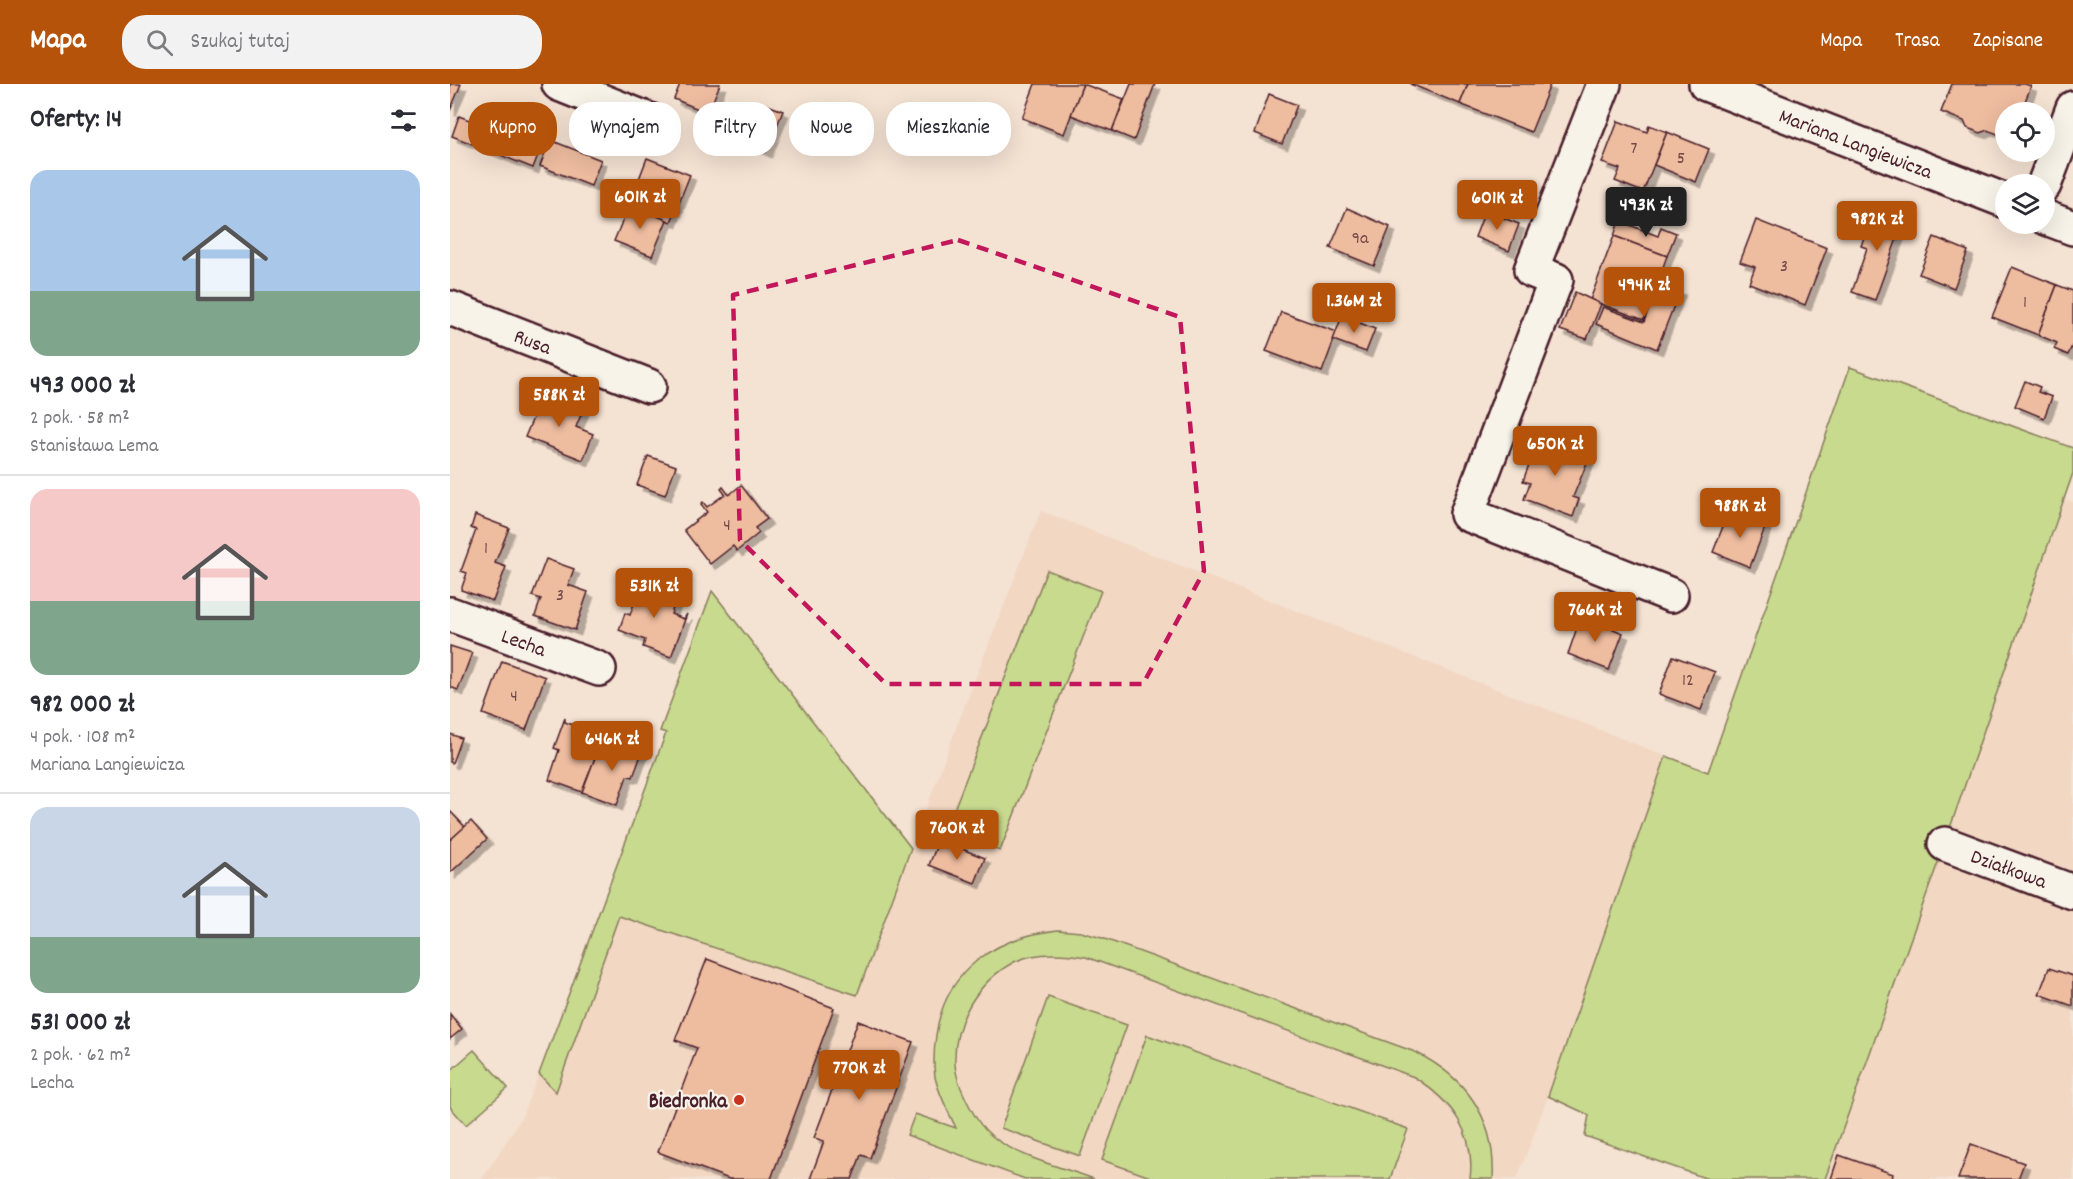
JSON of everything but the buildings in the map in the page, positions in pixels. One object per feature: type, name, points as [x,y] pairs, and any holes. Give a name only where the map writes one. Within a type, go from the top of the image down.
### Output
[{"type":"street","points":[[559,84],[604,102]]},
{"type":"street","points":[[1604,84],[1531,270],[1556,280],[1467,514],[1671,595]]},
{"type":"street","name":"Mariana Langiewicza","points":[[1706,84],[1995,197]]},
{"type":"street","points":[[2048,174],[2073,108]]},
{"type":"street","points":[[2055,221],[2073,228]]},
{"type":"street","name":"Rusa","points":[[450,308],[649,386]]},
{"type":"street","name":"Lecha","points":[[450,614],[599,669]]},
{"type":"street","name":"Działkowa","points":[[1945,844],[2073,892]]},
{"type":"highlighted area","points":[[958,240],[1180,317],[1204,571],[1143,684],[886,684],[740,540],[733,295]]},
{"type":"shaded area","points":[[2065,499],[2073,502],[2073,878],[1948,833]]},
{"type":"shaded area","points":[[1041,511],[1666,756],[1517,1179],[482,1179],[521,1119],[539,1074],[556,1091],[619,916],[857,995],[958,723]]},
{"type":"shaded area","points":[[1941,854],[2073,905],[2073,1179],[1825,1179]]},
{"type":"green space","points":[[1850,367],[2073,448],[2073,473],[1825,1179],[1708,1179],[1585,1136],[1589,1115],[1548,1096],[1666,756],[1708,772]]},
{"type":"green space","points":[[1047,570],[1101,591],[1000,851],[946,830]]},
{"type":"green space","points":[[712,591],[911,848],[857,995],[619,916],[556,1092],[539,1074],[666,733],[660,731]]},
{"type":"green space","points":[[1058,930],[1081,932],[1102,938],[1415,1052],[1433,1062],[1450,1074],[1475,1103],[1489,1138],[1493,1157],[1493,1179],[1470,1179],[1469,1147],[1458,1119],[1439,1096],[1414,1077],[1086,957],[1068,955],[1050,954],[1022,958],[989,980],[970,1005],[963,1019],[955,1048],[955,1064],[960,1086],[972,1111],[992,1136],[1028,1156],[1094,1179],[1025,1179],[907,1135],[915,1114],[956,1128],[937,1084],[934,1056],[941,1012],[950,992],[962,975],[994,949],[1014,940]]},
{"type":"green space","points":[[1048,997],[1127,1025],[1080,1156],[1001,1128]]},
{"type":"green space","points":[[1147,1035],[1408,1129],[1390,1179],[1156,1179],[1102,1160]]},
{"type":"green space","points":[[474,1050],[508,1088],[466,1125],[450,1107],[450,1071]]},
{"type":"place","name":"Biedronka","points":[[739,1100]]}]
